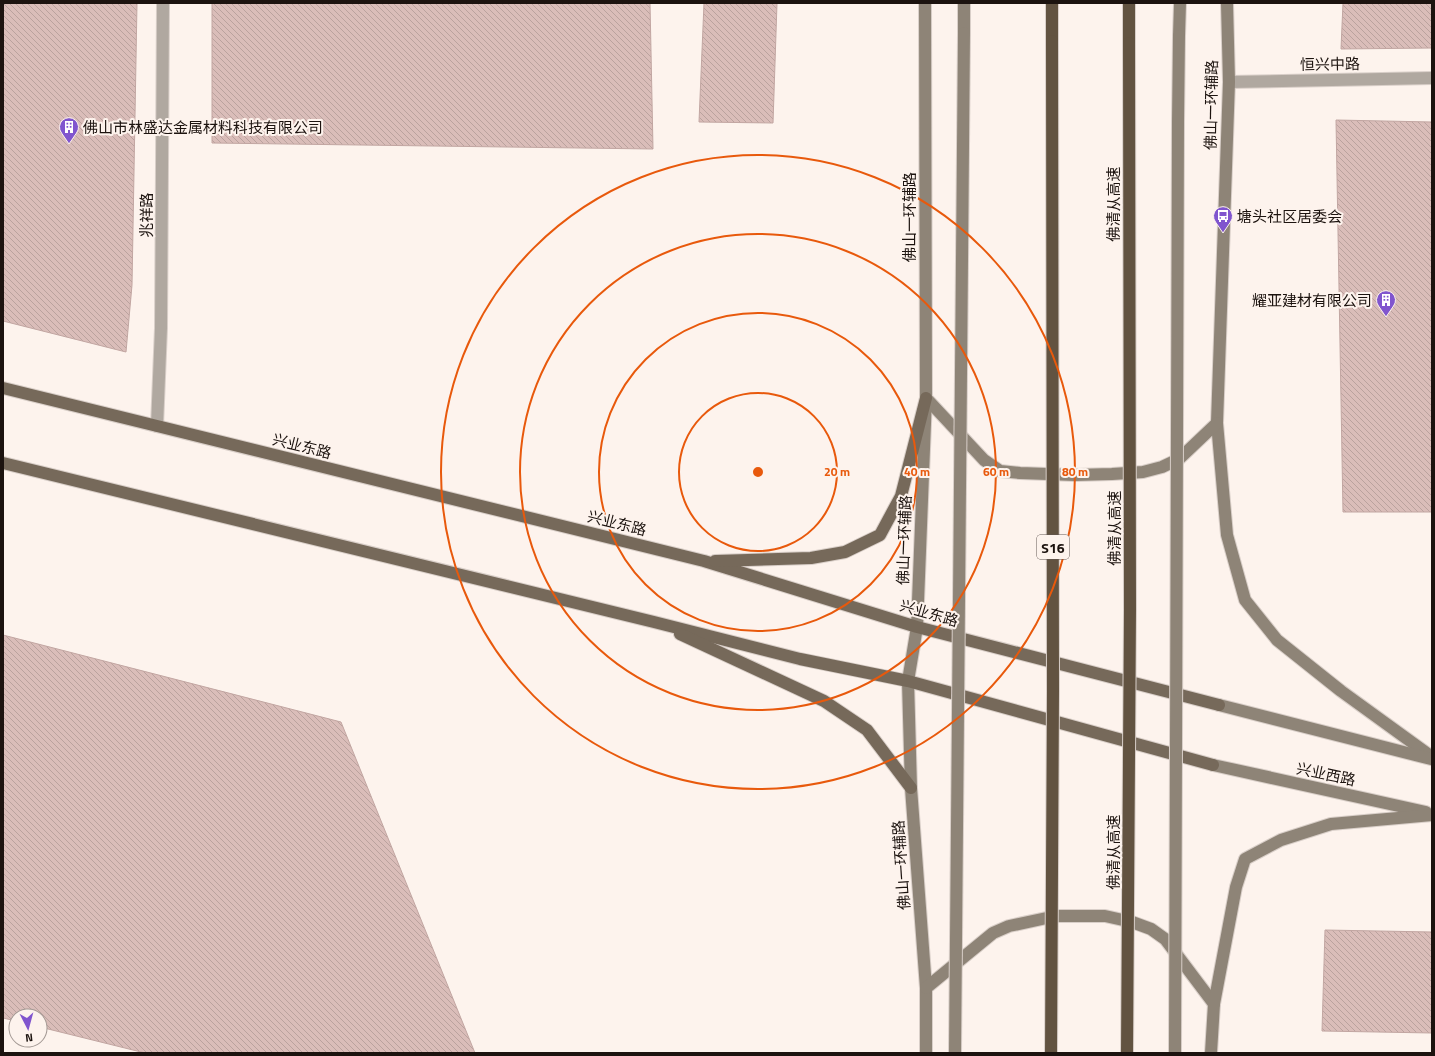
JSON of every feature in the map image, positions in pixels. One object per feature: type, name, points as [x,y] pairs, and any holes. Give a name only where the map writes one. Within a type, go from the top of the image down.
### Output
[{"type":"highway","name":"S16","points":[[1051,1053],[1053,620],[1052,3]]},
{"type":"highway","name":"佛清从高速","points":[[1127,1053],[1130,609],[1129,3]]},
{"type":"main road","name":"佛山一环辅路","points":[[926,3],[926,398],[917,627],[908,681],[911,788],[926,988],[926,1053]]},
{"type":"main road","points":[[955,1053],[964,3]]},
{"type":"main road","points":[[1174,1053],[1178,122],[1180,3]]},
{"type":"main road","name":"佛山一环辅路","points":[[1227,3],[1229,82],[1218,423],[1227,535],[1245,600],[1277,640],[1341,691],[1432,758]]},
{"type":"main road","name":"兴业东路","points":[[3,388],[704,561],[917,627],[1432,758]]},
{"type":"main road","points":[[926,398],[984,460],[1000,471],[1020,473],[1075,475],[1112,474],[1143,472],[1156,469],[1179,459],[1218,423]]},
{"type":"main road","points":[[704,561],[810,558],[845,552],[880,535],[901,496],[926,398]]},
{"type":"main road","points":[[3,463],[800,659],[908,681]]},
{"type":"main road","points":[[654,622],[824,702],[867,730],[911,788]]},
{"type":"main road","name":"兴业西路","points":[[908,681],[1213,765],[1432,814]]},
{"type":"main road","points":[[1211,1053],[1214,1004],[1236,887],[1244,859],[1281,840],[1331,824],[1432,814]]},
{"type":"main road","points":[[926,988],[993,934],[1008,926],[1056,916],[1105,916],[1132,922],[1151,929],[1165,939],[1214,1004]]},
{"type":"street","name":"兆祥路","points":[[157,426],[161,328],[163,3]]},
{"type":"street","name":"恒兴中路","points":[[1229,82],[1432,78]]},
{"type":"building","name":"佛山市林盛达金属材料科技有限公司","points":[[3,3],[137,3],[132,285],[126,352],[3,321]]},
{"type":"building","points":[[212,3],[650,3],[653,149],[212,143]]},
{"type":"building","points":[[704,3],[777,3],[773,123],[699,122]]},
{"type":"building","points":[[1343,3],[1432,3],[1432,48],[1341,49]]},
{"type":"building","name":"耀亚建材有限公司","points":[[1336,120],[1432,122],[1432,512],[1343,512]]},
{"type":"building","points":[[3,635],[341,722],[475,1053],[145,1053],[48,1029],[48,1008],[8,1008],[8,1019],[3,1018]]},
{"type":"building","points":[[1325,930],[1432,932],[1432,1033],[1322,1031]]},
{"type":"place","name":"佛山市林盛达金属材料科技有限公司","points":[[69,144]]},
{"type":"place","name":"塘头社区居委会","points":[[1223,233]]},
{"type":"place","name":"耀亚建材有限公司","points":[[1386,317]]}]
